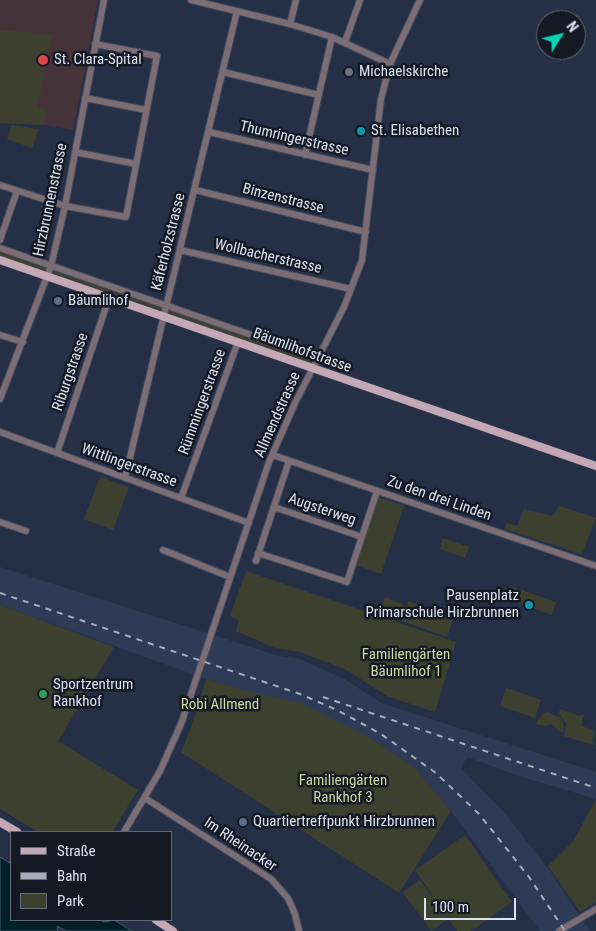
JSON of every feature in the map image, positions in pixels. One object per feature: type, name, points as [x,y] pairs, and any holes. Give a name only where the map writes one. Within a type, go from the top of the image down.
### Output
[{"type":"main road","name":"Bäumlihofstrasse","points":[[0,260],[596,466]]},
{"type":"main road","points":[[0,822],[15,831]]},
{"type":"main road","points":[[158,921],[173,931]]},
{"type":"street","name":"Hirzbrunnenstrasse","points":[[0,399],[51,266],[65,206],[104,0]]},
{"type":"street","points":[[191,0],[290,24],[332,37],[390,64]]},
{"type":"street","points":[[290,24],[296,0]]},
{"type":"street","points":[[345,42],[360,0]]},
{"type":"street","name":"Allmendstrasse","points":[[125,831],[160,771],[181,724],[273,455],[351,289],[362,260],[381,99],[390,64],[420,0]]},
{"type":"street","name":"Käferholzstrasse","points":[[125,478],[238,11]]},
{"type":"street","points":[[305,155],[332,37]]},
{"type":"street","points":[[0,185],[65,206],[126,217],[157,56],[95,44]]},
{"type":"street","points":[[223,72],[319,95]]},
{"type":"street","points":[[85,98],[146,110]]},
{"type":"street","name":"Thumringerstrasse","points":[[209,132],[373,170]]},
{"type":"street","points":[[75,152],[136,164]]},
{"type":"street","name":"Binzenstrasse","points":[[195,190],[366,232]]},
{"type":"street","points":[[0,240],[17,191]]},
{"type":"street","name":"Bäumlihofstrasse","points":[[0,248],[318,358]]},
{"type":"street","name":"Wollbacherstrasse","points":[[180,250],[351,289]]},
{"type":"street","name":"Riburgstrasse","points":[[57,453],[109,298]]},
{"type":"street","points":[[0,335],[23,342]]},
{"type":"street","name":"Rümmingerstrasse","points":[[181,498],[238,342]]},
{"type":"street","name":"Wittlingerstrasse","points":[[0,432],[249,523]]},
{"type":"street","name":"Zu den drei Linden","points":[[273,455],[596,566]]},
{"type":"street","name":"Allmendstrasse","points":[[256,561],[289,461]]},
{"type":"street","points":[[258,553],[346,582],[377,491]]},
{"type":"street","name":"Augsterweg","points":[[274,507],[362,537]]},
{"type":"street","points":[[0,522],[26,531]]},
{"type":"street","points":[[163,550],[230,577]]},
{"type":"street","name":"Im Rheinacker","points":[[145,798],[270,879],[288,898],[299,931]]},
{"type":"street","points":[[559,931],[596,909]]},
{"type":"shaded area","name":"St. Clara-Spital","points":[[0,0],[98,0],[73,130],[23,121],[0,121]]},
{"type":"shaded area","points":[[0,567],[279,656],[300,659],[346,680],[381,703],[596,772],[596,799],[516,775],[467,757],[461,768],[504,812],[550,871],[590,931],[540,931],[451,811],[415,768],[372,739],[251,692],[206,679],[0,605]]},
{"type":"shaded area","points":[[0,857],[10,863],[10,921],[116,921],[132,931],[66,931],[57,926],[58,931],[0,931]]},
{"type":"green space","points":[[0,30],[53,34],[38,107],[47,110],[44,125],[0,123]]},
{"type":"green space","points":[[12,125],[39,129],[32,148],[7,139]]},
{"type":"green space","points":[[0,248],[318,358],[312,369],[0,260]]},
{"type":"green space","points":[[100,477],[129,487],[113,530],[84,519]]},
{"type":"green space","points":[[379,497],[404,506],[381,574],[356,565]]},
{"type":"green space","points":[[559,506],[596,518],[582,554],[505,529],[507,523],[517,526],[524,509],[553,516]]},
{"type":"green space","points":[[443,538],[469,547],[465,558],[440,549]]},
{"type":"green space","name":"Familiengärten Bäumlihof 1","points":[[246,571],[456,642],[435,712],[387,696],[345,669],[300,652],[275,648],[236,631],[239,620],[230,616]]},
{"type":"green space","points":[[510,586],[556,602],[552,615],[506,599]]},
{"type":"green space","points":[[385,597],[407,606],[408,601],[454,617],[447,637],[402,621],[403,616],[380,608]]},
{"type":"green space","name":"Sportzentrum Rankhof","points":[[0,605],[114,647],[58,741],[138,790],[113,831],[36,831],[0,809]]},
{"type":"green space","name":"Familiengärten Rankhof 3","points":[[206,679],[300,703],[372,739],[415,768],[451,811],[399,893],[181,752]]},
{"type":"green space","points":[[506,688],[541,700],[535,718],[500,706]]},
{"type":"green space","points":[[560,709],[579,716],[584,714],[581,726],[595,731],[592,742],[596,746],[564,736],[566,724],[559,713]]},
{"type":"green space","points":[[547,712],[561,718],[564,726],[563,733],[558,731],[553,724],[544,726],[536,724],[540,717]]},
{"type":"green space","points":[[596,799],[596,902],[580,912],[548,866],[574,840]]},
{"type":"green space","points":[[465,835],[512,902],[471,931],[457,931],[415,870]]},
{"type":"green space","points":[[420,880],[448,919],[431,931],[403,892]]},
{"type":"railway","points":[[0,593],[300,694],[337,710],[381,734],[436,773],[479,814],[529,877],[565,931]]},
{"type":"railway","points":[[323,697],[596,788]]},
{"type":"place","name":"St. Clara-Spital","points":[[43,60]]},
{"type":"place","name":"Michaelskirche","points":[[349,72]]},
{"type":"place","name":"St. Elisabethen","points":[[361,131]]},
{"type":"place","name":"Bäumlihof","points":[[58,301]]},
{"type":"place","name":"Pausenplatz Primarschule Hirzbrunnen","points":[[529,605]]},
{"type":"place","name":"Sportzentrum Rankhof","points":[[43,694]]},
{"type":"place","name":"Quartiertreffpunkt Hirzbrunnen","points":[[243,822]]},
{"type":"park label","name":"Robi Allmend","points":[[220,705]]}]
